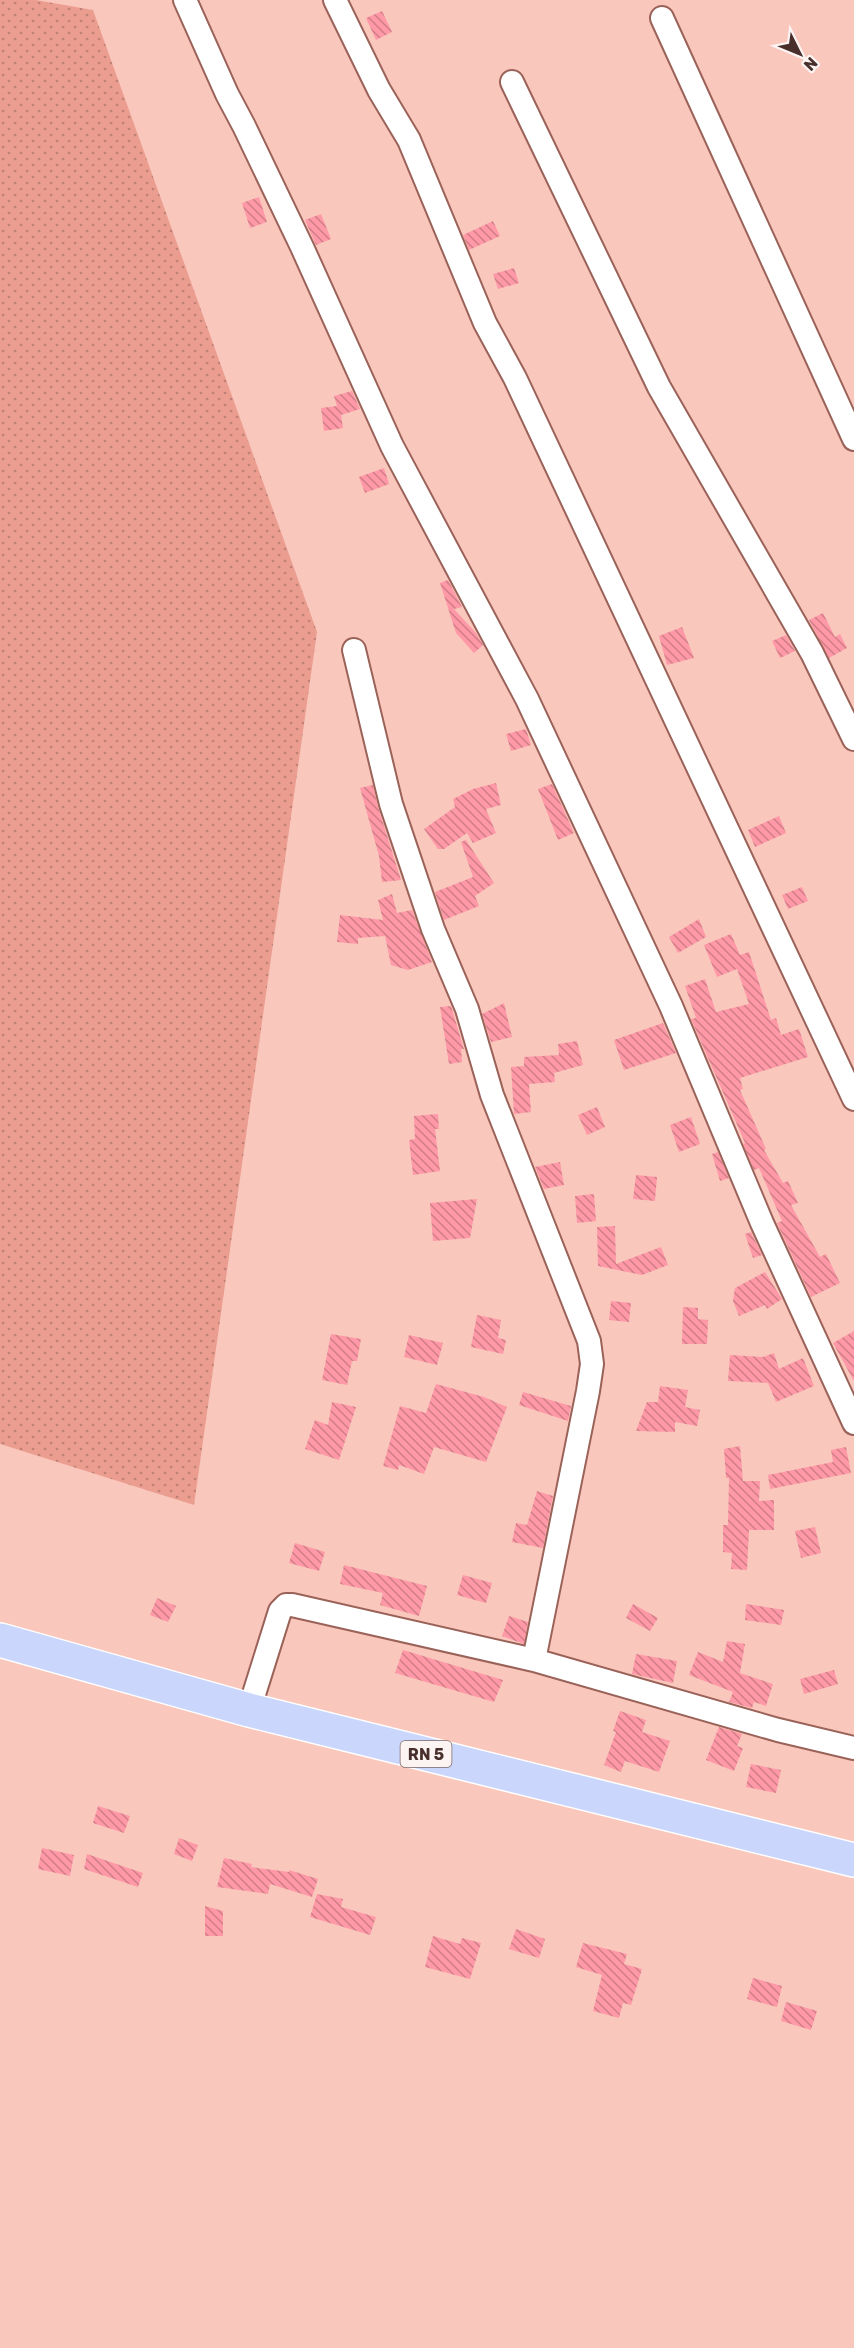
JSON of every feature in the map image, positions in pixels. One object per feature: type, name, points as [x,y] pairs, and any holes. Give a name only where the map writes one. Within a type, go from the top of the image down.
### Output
[{"type":"main road","name":"RN 5","points":[[0,1640],[249,1710],[854,1860]]},
{"type":"street","points":[[185,0],[227,94],[302,247],[392,446],[527,699],[671,1006],[762,1223],[854,1423]]},
{"type":"street","points":[[335,0],[379,90],[409,140],[485,323],[515,378],[854,1099]]},
{"type":"street","points":[[662,18],[854,439]]},
{"type":"street","points":[[512,82],[659,387],[812,653],[854,739]]},
{"type":"street","points":[[354,650],[391,804],[429,919],[466,1009],[492,1095],[589,1341],[591,1364],[588,1391],[534,1660]]},
{"type":"street","points":[[249,1710],[280,1611],[286,1605],[292,1605],[534,1660],[778,1730],[854,1748]]},
{"type":"shaded area","points":[[0,0],[36,0],[93,10],[317,632],[194,1505],[0,1444]]},
{"type":"building","points":[[382,11],[392,32],[376,40],[366,18]]},
{"type":"building","points":[[259,197],[267,222],[250,228],[242,203]]},
{"type":"building","points":[[321,214],[331,239],[316,245],[305,220]]},
{"type":"building","points":[[493,221],[500,236],[469,250],[463,235]]},
{"type":"building","points":[[514,268],[519,283],[498,289],[493,274]]},
{"type":"building","points":[[352,391],[360,409],[341,415],[343,428],[324,431],[321,408],[337,406],[334,396]]},
{"type":"building","points":[[384,468],[389,484],[365,493],[359,477]]},
{"type":"building","points":[[448,580],[462,607],[454,609],[476,633],[483,645],[474,653],[456,633],[440,583]]},
{"type":"building","points":[[823,613],[835,637],[840,634],[847,648],[829,658],[809,620]]},
{"type":"building","points":[[682,627],[694,658],[667,665],[659,636]]},
{"type":"building","points":[[786,635],[795,651],[780,658],[772,641]]},
{"type":"building","points":[[526,729],[531,745],[511,751],[506,734]]},
{"type":"building","points":[[496,783],[501,805],[486,809],[496,833],[473,843],[467,833],[444,849],[438,849],[424,829],[455,807],[453,799],[473,789]]},
{"type":"building","points":[[552,784],[574,833],[558,840],[538,789]]},
{"type":"building","points":[[373,785],[401,880],[382,882],[379,856],[360,788]]},
{"type":"building","points":[[779,816],[786,833],[755,847],[748,830]]},
{"type":"building","points":[[466,840],[494,883],[475,896],[479,906],[444,920],[435,892],[473,877],[461,842]]},
{"type":"building","points":[[802,887],[808,901],[788,909],[782,895]]},
{"type":"building","points":[[392,894],[397,913],[412,910],[432,962],[408,970],[391,965],[385,936],[358,938],[358,944],[337,942],[340,915],[383,920],[378,900]]},
{"type":"building","points":[[699,919],[706,937],[678,953],[669,937]]},
{"type":"building","points":[[731,934],[740,955],[749,952],[771,1020],[776,1018],[781,1035],[799,1029],[808,1057],[740,1078],[743,1089],[740,1090],[766,1149],[764,1150],[783,1183],[788,1181],[798,1203],[791,1205],[820,1257],[826,1254],[840,1283],[811,1297],[777,1223],[782,1221],[759,1168],[754,1170],[743,1144],[745,1143],[691,1019],[696,1018],[685,986],[705,979],[716,1012],[749,1004],[737,969],[717,977],[704,945]]},
{"type":"building","points":[[504,1003],[512,1037],[491,1042],[482,1014]]},
{"type":"building","points":[[451,1006],[464,1049],[461,1049],[462,1062],[449,1064],[440,1007]]},
{"type":"building","points":[[663,1023],[676,1053],[624,1070],[614,1040]]},
{"type":"building","points":[[577,1041],[583,1065],[554,1073],[555,1082],[529,1084],[531,1112],[514,1114],[511,1067],[524,1066],[524,1057],[559,1055],[558,1044]]},
{"type":"building","points":[[597,1107],[605,1127],[587,1135],[578,1115]]},
{"type":"building","points":[[438,1114],[439,1129],[435,1129],[440,1171],[413,1175],[409,1140],[415,1139],[414,1116]]},
{"type":"building","points":[[691,1117],[700,1144],[679,1152],[670,1125]]},
{"type":"building","points":[[718,1152],[729,1178],[720,1181],[712,1154]]},
{"type":"building","points":[[560,1162],[564,1185],[544,1189],[535,1167]]},
{"type":"building","points":[[636,1175],[657,1177],[655,1201],[633,1199]]},
{"type":"building","points":[[594,1194],[596,1221],[577,1223],[575,1196]]},
{"type":"building","points":[[477,1199],[470,1238],[433,1241],[430,1203]]},
{"type":"building","points":[[615,1226],[616,1264],[661,1247],[668,1265],[642,1275],[598,1266],[597,1227]]},
{"type":"building","points":[[751,1232],[762,1255],[753,1258],[745,1234]]},
{"type":"building","points":[[765,1272],[782,1299],[767,1309],[765,1305],[739,1316],[733,1301],[735,1288]]},
{"type":"building","points":[[611,1301],[631,1303],[629,1322],[609,1320]]},
{"type":"building","points":[[683,1307],[698,1308],[698,1319],[708,1320],[707,1344],[682,1344]]},
{"type":"building","points":[[477,1315],[501,1320],[498,1338],[506,1340],[503,1354],[471,1347]]},
{"type":"building","points":[[854,1331],[854,1381],[833,1343]]},
{"type":"building","points":[[331,1334],[361,1339],[357,1361],[352,1361],[347,1385],[322,1380]]},
{"type":"building","points":[[409,1335],[443,1343],[437,1365],[404,1357]]},
{"type":"building","points":[[774,1353],[779,1369],[803,1358],[814,1386],[776,1402],[768,1383],[728,1381],[730,1355],[763,1357]]},
{"type":"building","points":[[436,1384],[484,1397],[507,1407],[486,1462],[434,1447],[424,1474],[399,1465],[398,1470],[383,1466],[400,1406],[426,1413]]},
{"type":"building","points":[[660,1386],[688,1390],[685,1407],[700,1410],[697,1426],[675,1422],[675,1432],[636,1431],[647,1402],[658,1402]]},
{"type":"building","points":[[523,1392],[571,1406],[568,1421],[519,1405]]},
{"type":"building","points":[[332,1402],[356,1407],[339,1460],[305,1449],[315,1420],[328,1425]]},
{"type":"building","points":[[740,1446],[743,1481],[760,1481],[759,1501],[774,1500],[774,1530],[749,1530],[747,1570],[731,1569],[732,1553],[723,1552],[723,1525],[728,1525],[729,1478],[726,1478],[724,1449]]},
{"type":"building","points":[[846,1447],[851,1473],[770,1489],[768,1475],[833,1462],[831,1450]]},
{"type":"building","points":[[537,1491],[553,1496],[543,1548],[512,1542],[516,1523],[527,1525]]},
{"type":"building","points":[[815,1527],[821,1553],[801,1558],[795,1531]]},
{"type":"building","points":[[295,1543],[325,1552],[319,1571],[289,1563]]},
{"type":"building","points":[[344,1565],[427,1586],[419,1616],[380,1605],[383,1593],[340,1584]]},
{"type":"building","points":[[463,1575],[492,1583],[486,1603],[457,1595]]},
{"type":"building","points":[[157,1598],[176,1606],[168,1622],[150,1615]]},
{"type":"building","points":[[633,1604],[658,1618],[650,1631],[626,1618]]},
{"type":"building","points":[[746,1604],[784,1610],[781,1625],[745,1620]]},
{"type":"building","points":[[509,1616],[528,1622],[524,1644],[502,1636]]},
{"type":"building","points":[[727,1641],[745,1644],[740,1673],[773,1684],[766,1706],[754,1702],[752,1708],[729,1702],[733,1692],[689,1675],[698,1652],[723,1662]]},
{"type":"building","points":[[403,1650],[503,1680],[494,1702],[395,1673]]},
{"type":"building","points":[[636,1654],[677,1661],[673,1683],[632,1674]]},
{"type":"building","points":[[834,1670],[838,1684],[804,1694],[800,1679]]},
{"type":"building","points":[[620,1711],[646,1720],[642,1732],[670,1741],[659,1772],[625,1761],[621,1772],[604,1765],[616,1732],[613,1731]]},
{"type":"building","points":[[719,1727],[742,1734],[737,1746],[743,1748],[734,1771],[706,1760]]},
{"type":"building","points":[[751,1764],[781,1770],[776,1793],[746,1787]]},
{"type":"building","points":[[98,1806],[130,1816],[124,1833],[93,1823]]},
{"type":"building","points":[[179,1838],[198,1845],[192,1861],[174,1854]]},
{"type":"building","points":[[42,1848],[74,1855],[70,1876],[38,1869]]},
{"type":"building","points":[[87,1854],[143,1873],[138,1887],[84,1869]]},
{"type":"building","points":[[224,1858],[252,1864],[251,1867],[289,1872],[289,1870],[318,1879],[312,1897],[270,1884],[268,1894],[217,1887]]},
{"type":"building","points":[[317,1894],[343,1899],[341,1907],[376,1917],[370,1935],[310,1917]]},
{"type":"building","points":[[205,1906],[223,1911],[223,1936],[205,1936]]},
{"type":"building","points":[[516,1929],[545,1939],[539,1958],[509,1949]]},
{"type":"building","points":[[433,1936],[460,1944],[462,1938],[481,1943],[470,1979],[425,1967]]},
{"type":"building","points":[[583,1943],[627,1954],[624,1964],[642,1969],[631,2005],[623,2003],[619,2018],[593,2011],[602,1975],[576,1967]]},
{"type":"building","points":[[753,1978],[782,1986],[777,2007],[747,1999]]},
{"type":"building","points":[[786,2002],[817,2011],[811,2030],[781,2021]]}]
